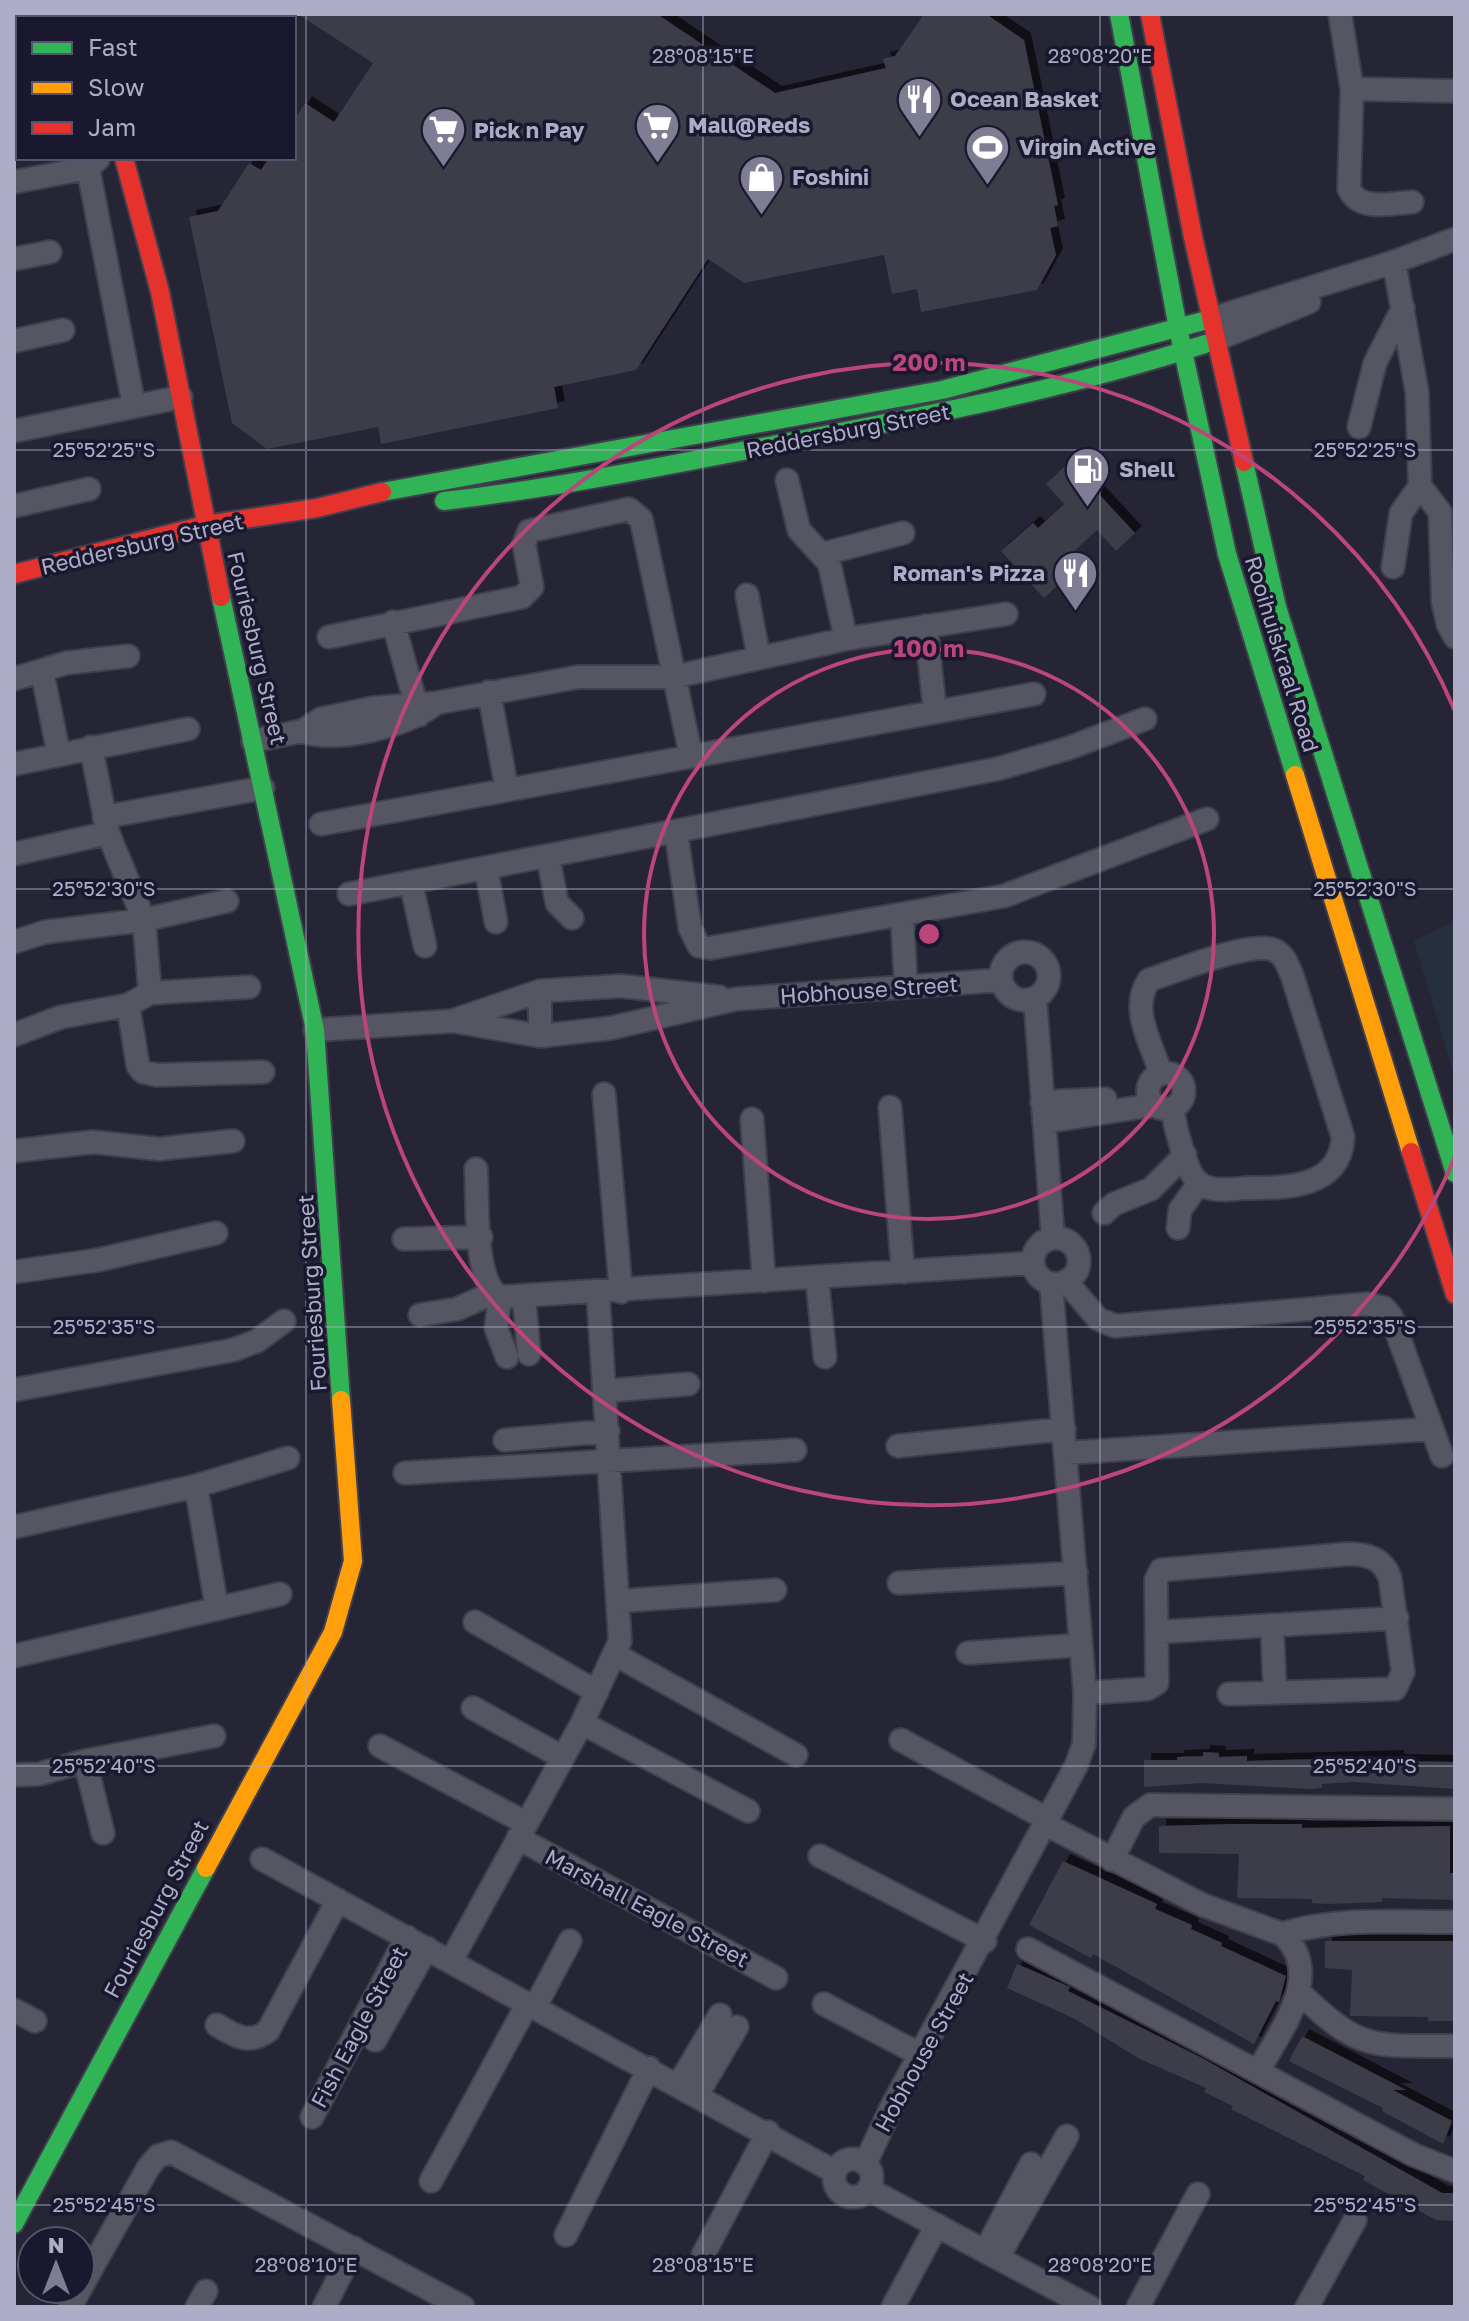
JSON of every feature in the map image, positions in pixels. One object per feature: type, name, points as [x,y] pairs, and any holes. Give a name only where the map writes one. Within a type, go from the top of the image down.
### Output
[{"type":"street","name":"Rooihuiskraal Road","points":[[1119,14],[1178,328],[1244,615],[1455,1294]]},
{"type":"street","name":"Rooihuiskraal Road","points":[[1150,14],[1213,330],[1277,607],[1455,1173]]},
{"type":"street","points":[[1340,14],[1352,89],[1349,183],[1353,197],[1366,204],[1412,202]]},
{"type":"street","points":[[1352,89],[1455,91]]},
{"type":"street","name":"Fouriesburg Street","points":[[14,2224],[333,1632],[345,1600],[353,1561],[353,1516],[315,1030],[205,525],[160,292],[150,265],[124,160]]},
{"type":"street","name":"Fouriesburg Street","points":[[140,160],[159,264],[160,292]]},
{"type":"street","points":[[14,182],[94,163],[134,406]]},
{"type":"street","name":"Reddersburg Street","points":[[317,508],[392,506],[576,483],[948,413],[1124,371],[1185,351],[1213,330],[1329,280],[1359,274],[1455,239]]},
{"type":"street","points":[[14,259],[50,252]]},
{"type":"street","points":[[1394,262],[1417,392],[1420,486],[1440,512],[1443,602],[1448,624],[1455,637]]},
{"type":"street","points":[[1359,427],[1375,363],[1403,308]]},
{"type":"street","name":"Reddersburg Street","points":[[14,574],[205,525],[317,508],[383,492],[942,390],[1178,328],[1213,330]]},
{"type":"street","points":[[14,341],[63,330]]},
{"type":"street","points":[[14,431],[181,397]]},
{"type":"street","points":[[787,480],[799,530],[823,554],[846,639]]},
{"type":"street","points":[[1393,567],[1401,513],[1420,486]]},
{"type":"street","points":[[14,506],[89,489]]},
{"type":"street","points":[[329,637],[522,597],[532,587],[524,544],[529,531],[629,509],[641,519],[691,756]]},
{"type":"street","points":[[823,554],[903,533]]},
{"type":"street","points":[[747,595],[759,658]]},
{"type":"street","points":[[253,741],[302,731],[318,720],[355,722],[489,692],[578,677],[673,677],[846,639],[1006,614]]},
{"type":"street","points":[[393,622],[423,707]]},
{"type":"street","points":[[926,626],[935,712]]},
{"type":"street","points":[[14,679],[84,660],[128,656]]},
{"type":"street","points":[[42,671],[59,755]]},
{"type":"street","points":[[489,692],[507,790]]},
{"type":"street","points":[[321,824],[1034,694]]},
{"type":"street","points":[[349,894],[997,769],[1069,748],[1145,719]]},
{"type":"street","points":[[14,764],[188,729]]},
{"type":"street","points":[[91,747],[106,825],[144,920],[150,993]]},
{"type":"street","points":[[14,854],[106,825],[263,788]]},
{"type":"street","points":[[676,832],[690,928],[699,946],[710,948],[1023,891],[1110,853],[1207,819]]},
{"type":"street","points":[[548,857],[557,903],[572,918]]},
{"type":"street","points":[[486,868],[496,922]]},
{"type":"street","points":[[411,883],[425,946]]},
{"type":"street","points":[[14,942],[45,932],[144,920],[227,901]]},
{"type":"street","points":[[902,914],[906,987]]},
{"type":"street","points":[[1043,1112],[1083,1102],[1158,1102],[1182,1100],[1183,1086],[1175,1076],[1161,1074],[1153,1079],[1158,1102],[1185,1155],[1192,1176],[1199,1183],[1215,1189],[1294,1188],[1331,1169],[1342,1151],[1343,1137],[1284,957],[1273,949],[1253,948],[1149,980],[1141,991],[1140,1012],[1161,1074]]},
{"type":"street","points":[[1020,953],[1036,955],[1044,962],[1049,977],[1042,992],[1035,998],[1016,998],[1009,994],[1001,980],[1004,964],[1012,956],[1020,953]]},
{"type":"street","name":"Hobhouse Street","points":[[315,1030],[453,1021],[540,1036],[611,1028],[736,999],[1001,980]]},
{"type":"street","name":"Hobhouse Street","points":[[453,1021],[540,991],[621,986],[736,999]]},
{"type":"street","points":[[14,1035],[61,1017],[128,1005],[150,993],[249,987]]},
{"type":"street","points":[[540,991],[540,1036]]},
{"type":"street","points":[[1035,998],[1053,1238],[1036,1249],[1033,1263],[1039,1276],[1059,1282],[1098,1319],[1115,1326],[1367,1304],[1384,1308],[1391,1316],[1442,1456]]},
{"type":"street","points":[[128,1005],[136,1060],[143,1072],[157,1075],[263,1072]]},
{"type":"street","points":[[604,1094],[628,1291]]},
{"type":"street","points":[[890,1107],[903,1272]]},
{"type":"street","points":[[752,1119],[764,1281]]},
{"type":"street","points":[[622,1135],[628,1291]]},
{"type":"street","points":[[14,1151],[93,1142],[159,1149],[233,1141]]},
{"type":"street","points":[[1104,1213],[1114,1204],[1151,1189],[1185,1155]]},
{"type":"street","points":[[476,1169],[483,1270],[497,1295],[495,1317],[518,1355],[524,1298]]},
{"type":"street","points":[[1178,1228],[1180,1210],[1199,1183]]},
{"type":"street","points":[[14,1272],[98,1260],[216,1233]]},
{"type":"street","points":[[404,1239],[481,1237]]},
{"type":"street","name":"Hobhouse Street","points":[[865,2164],[1048,1823],[1084,1744],[1085,1693],[1064,1429],[1059,1282],[1077,1269],[1078,1254],[1068,1242],[1053,1238]]},
{"type":"street","points":[[420,1315],[457,1309],[497,1295],[524,1298],[1033,1263]]},
{"type":"street","points":[[817,1278],[825,1357]]},
{"type":"street","points":[[451,1961],[582,1723],[620,1641],[620,1601],[598,1293]]},
{"type":"street","points":[[14,1390],[225,1352],[257,1341],[284,1321]]},
{"type":"street","points":[[605,1391],[688,1384]]},
{"type":"street","points":[[898,1446],[1064,1429]]},
{"type":"street","points":[[1066,1453],[1432,1429]]},
{"type":"street","points":[[505,1440],[795,1450]]},
{"type":"street","points":[[449,1457],[609,1445]]},
{"type":"street","points":[[405,1473],[609,1445]]},
{"type":"street","points":[[14,1527],[196,1486],[288,1458]]},
{"type":"street","points":[[196,1486],[217,1609]]},
{"type":"street","points":[[1085,1693],[1153,1687],[1159,1678],[1156,1580],[1161,1570],[1348,1554],[1368,1556],[1383,1564],[1390,1578],[1403,1672],[1395,1689],[1229,1694]]},
{"type":"street","points":[[899,1583],[1076,1573]]},
{"type":"street","points":[[620,1601],[775,1590]]},
{"type":"street","points":[[14,1656],[280,1594]]},
{"type":"street","points":[[1158,1632],[1397,1618]]},
{"type":"street","points":[[475,1622],[597,1692]]},
{"type":"street","points":[[1272,1625],[1275,1693]]},
{"type":"street","points":[[968,1653],[1081,1645]]},
{"type":"street","points":[[616,1655],[796,1755]]},
{"type":"street","points":[[473,1708],[562,1757]]},
{"type":"street","points":[[582,1723],[748,1811]]},
{"type":"street","points":[[14,1775],[39,1774],[85,1761],[214,1736]]},
{"type":"street","points":[[901,1740],[1112,1860],[1203,1905],[1282,1934],[1297,1953],[1300,1993],[1259,2070]]},
{"type":"street","name":"Marshall Eagle Street","points":[[380,1746],[776,1978]]},
{"type":"street","points":[[85,1761],[103,1833]]},
{"type":"street","points":[[1112,1860],[1134,1817],[1150,1805],[1455,1809]]},
{"type":"street","points":[[820,1856],[985,1941]]},
{"type":"street","name":"Fish Eagle Street","points":[[262,1859],[768,2132],[835,2172],[835,2185],[844,2195],[857,2196],[868,2189],[992,2254],[1053,2298],[1090,2307]]},
{"type":"street","points":[[217,2025],[244,2039],[268,2031],[338,1900]]},
{"type":"street","points":[[1282,1934],[1310,1926],[1347,1922],[1455,1922]]},
{"type":"street","name":"Fish Eagle Street","points":[[312,2117],[407,1937]]},
{"type":"street","points":[[431,2181],[570,1941]]},
{"type":"street","points":[[375,2040],[427,1948]]},
{"type":"street","points":[[1028,1949],[1414,2155],[1455,2171]]},
{"type":"street","points":[[1300,1993],[1340,2030],[1370,2044],[1455,2046]]},
{"type":"street","points":[[824,2004],[921,2055]]},
{"type":"street","points":[[14,2010],[35,2021]]},
{"type":"street","points":[[688,2090],[728,2021]]},
{"type":"street","points":[[566,2235],[649,2068]]},
{"type":"street","points":[[703,2255],[768,2132]]},
{"type":"street","points":[[992,2254],[1067,2136]]},
{"type":"street","points":[[70,2307],[148,2168],[164,2153],[192,2161],[463,2307]]},
{"type":"street","points":[[835,2172],[848,2160],[865,2164],[872,2176],[868,2189]]},
{"type":"street","points":[[992,2254],[1031,2164]]},
{"type":"street","points":[[1138,2307],[1198,2194]]},
{"type":"street","points":[[1307,2307],[1355,2220]]},
{"type":"street","points":[[893,2307],[937,2225]]},
{"type":"street","points":[[324,2307],[354,2248]]},
{"type":"shaded area","points":[[1455,921],[1455,1079],[1414,941]]},
{"type":"building","name":"Mall@Reds","points":[[298,14],[657,14],[775,93],[886,68],[883,59],[895,56],[924,14],[986,14],[1024,40],[1058,205],[1054,206],[1058,226],[1050,228],[1056,255],[1037,290],[921,312],[917,289],[892,294],[884,255],[744,283],[708,259],[636,370],[554,387],[558,408],[381,444],[378,427],[267,449],[232,423],[189,217],[218,211],[249,163],[261,170],[268,160],[296,160],[296,117],[305,103],[334,122],[373,63]]},
{"type":"building","points":[[1069,462],[1135,533],[1116,551],[1097,530],[1066,559],[1075,570],[1044,598],[1001,551],[1033,523],[1038,528],[1064,504],[1046,484]]},
{"type":"building","points":[[1203,1752],[1219,1753],[1219,1757],[1247,1756],[1247,1761],[1397,1757],[1397,1761],[1455,1762],[1455,1789],[1353,1782],[1322,1784],[1322,1788],[1310,1789],[1202,1783],[1144,1787],[1144,1760],[1177,1760],[1177,1757],[1203,1756]]},
{"type":"building","points":[[1302,1824],[1302,1828],[1450,1826],[1450,1873],[1455,1873],[1455,1900],[1382,1898],[1382,1902],[1327,1904],[1312,1903],[1312,1899],[1237,1898],[1239,1854],[1159,1853],[1159,1826]]},
{"type":"building","points":[[1063,1861],[1157,1904],[1155,1909],[1192,1925],[1191,1929],[1222,1943],[1221,1946],[1286,1976],[1279,2002],[1276,2001],[1254,2044],[1093,1954],[1091,1958],[1029,1925]]},
{"type":"building","points":[[1325,1941],[1455,1941],[1454,2021],[1428,2021],[1428,2017],[1350,2016],[1352,1970],[1325,1968]]},
{"type":"building","points":[[1017,1964],[1070,1987],[1068,1991],[1202,2058],[1442,2193],[1455,2193],[1455,2221],[1436,2220],[1363,2180],[1365,2176],[1231,2109],[1233,2106],[1204,2092],[1206,2088],[1138,2058],[1075,2019],[1007,1988]]},
{"type":"building","points":[[1302,2036],[1406,2090],[1393,2090],[1452,2121],[1443,2144],[1382,2111],[1383,2108],[1289,2061]]},
{"type":"traffic: fast","points":[[1119,14],[1178,328],[1227,554],[1295,775]]},
{"type":"traffic: fast","points":[[382,492],[942,390],[1211,319]]},
{"type":"traffic: fast","points":[[444,501],[609,476],[937,413],[1045,389],[1205,344]]},
{"type":"traffic: fast","points":[[1244,462],[1277,607],[1455,1173]]},
{"type":"traffic: fast","points":[[221,597],[315,1030],[341,1400]]},
{"type":"traffic: fast","points":[[14,2224],[206,1868]]},
{"type":"traffic: slow","points":[[1295,775],[1411,1152]]},
{"type":"traffic: slow","points":[[206,1868],[333,1632],[353,1561],[341,1400]]},
{"type":"traffic: jam","points":[[1150,14],[1193,237],[1244,462]]},
{"type":"traffic: jam","points":[[125,160],[160,292],[221,597]]},
{"type":"traffic: jam","points":[[14,574],[205,525],[317,508],[382,492]]},
{"type":"traffic: jam","points":[[1411,1152],[1455,1294]]},
{"type":"place","name":"Ocean Basket","points":[[919,138]]},
{"type":"place","name":"Mall@Reds","points":[[657,164]]},
{"type":"place","name":"Pick n Pay","points":[[443,169]]},
{"type":"place","name":"Virgin Active","points":[[988,186]]},
{"type":"place","name":"Foshini","points":[[761,216]]},
{"type":"place","name":"Shell","points":[[1088,508]]},
{"type":"place","name":"Roman's Pizza","points":[[1076,612]]}]
